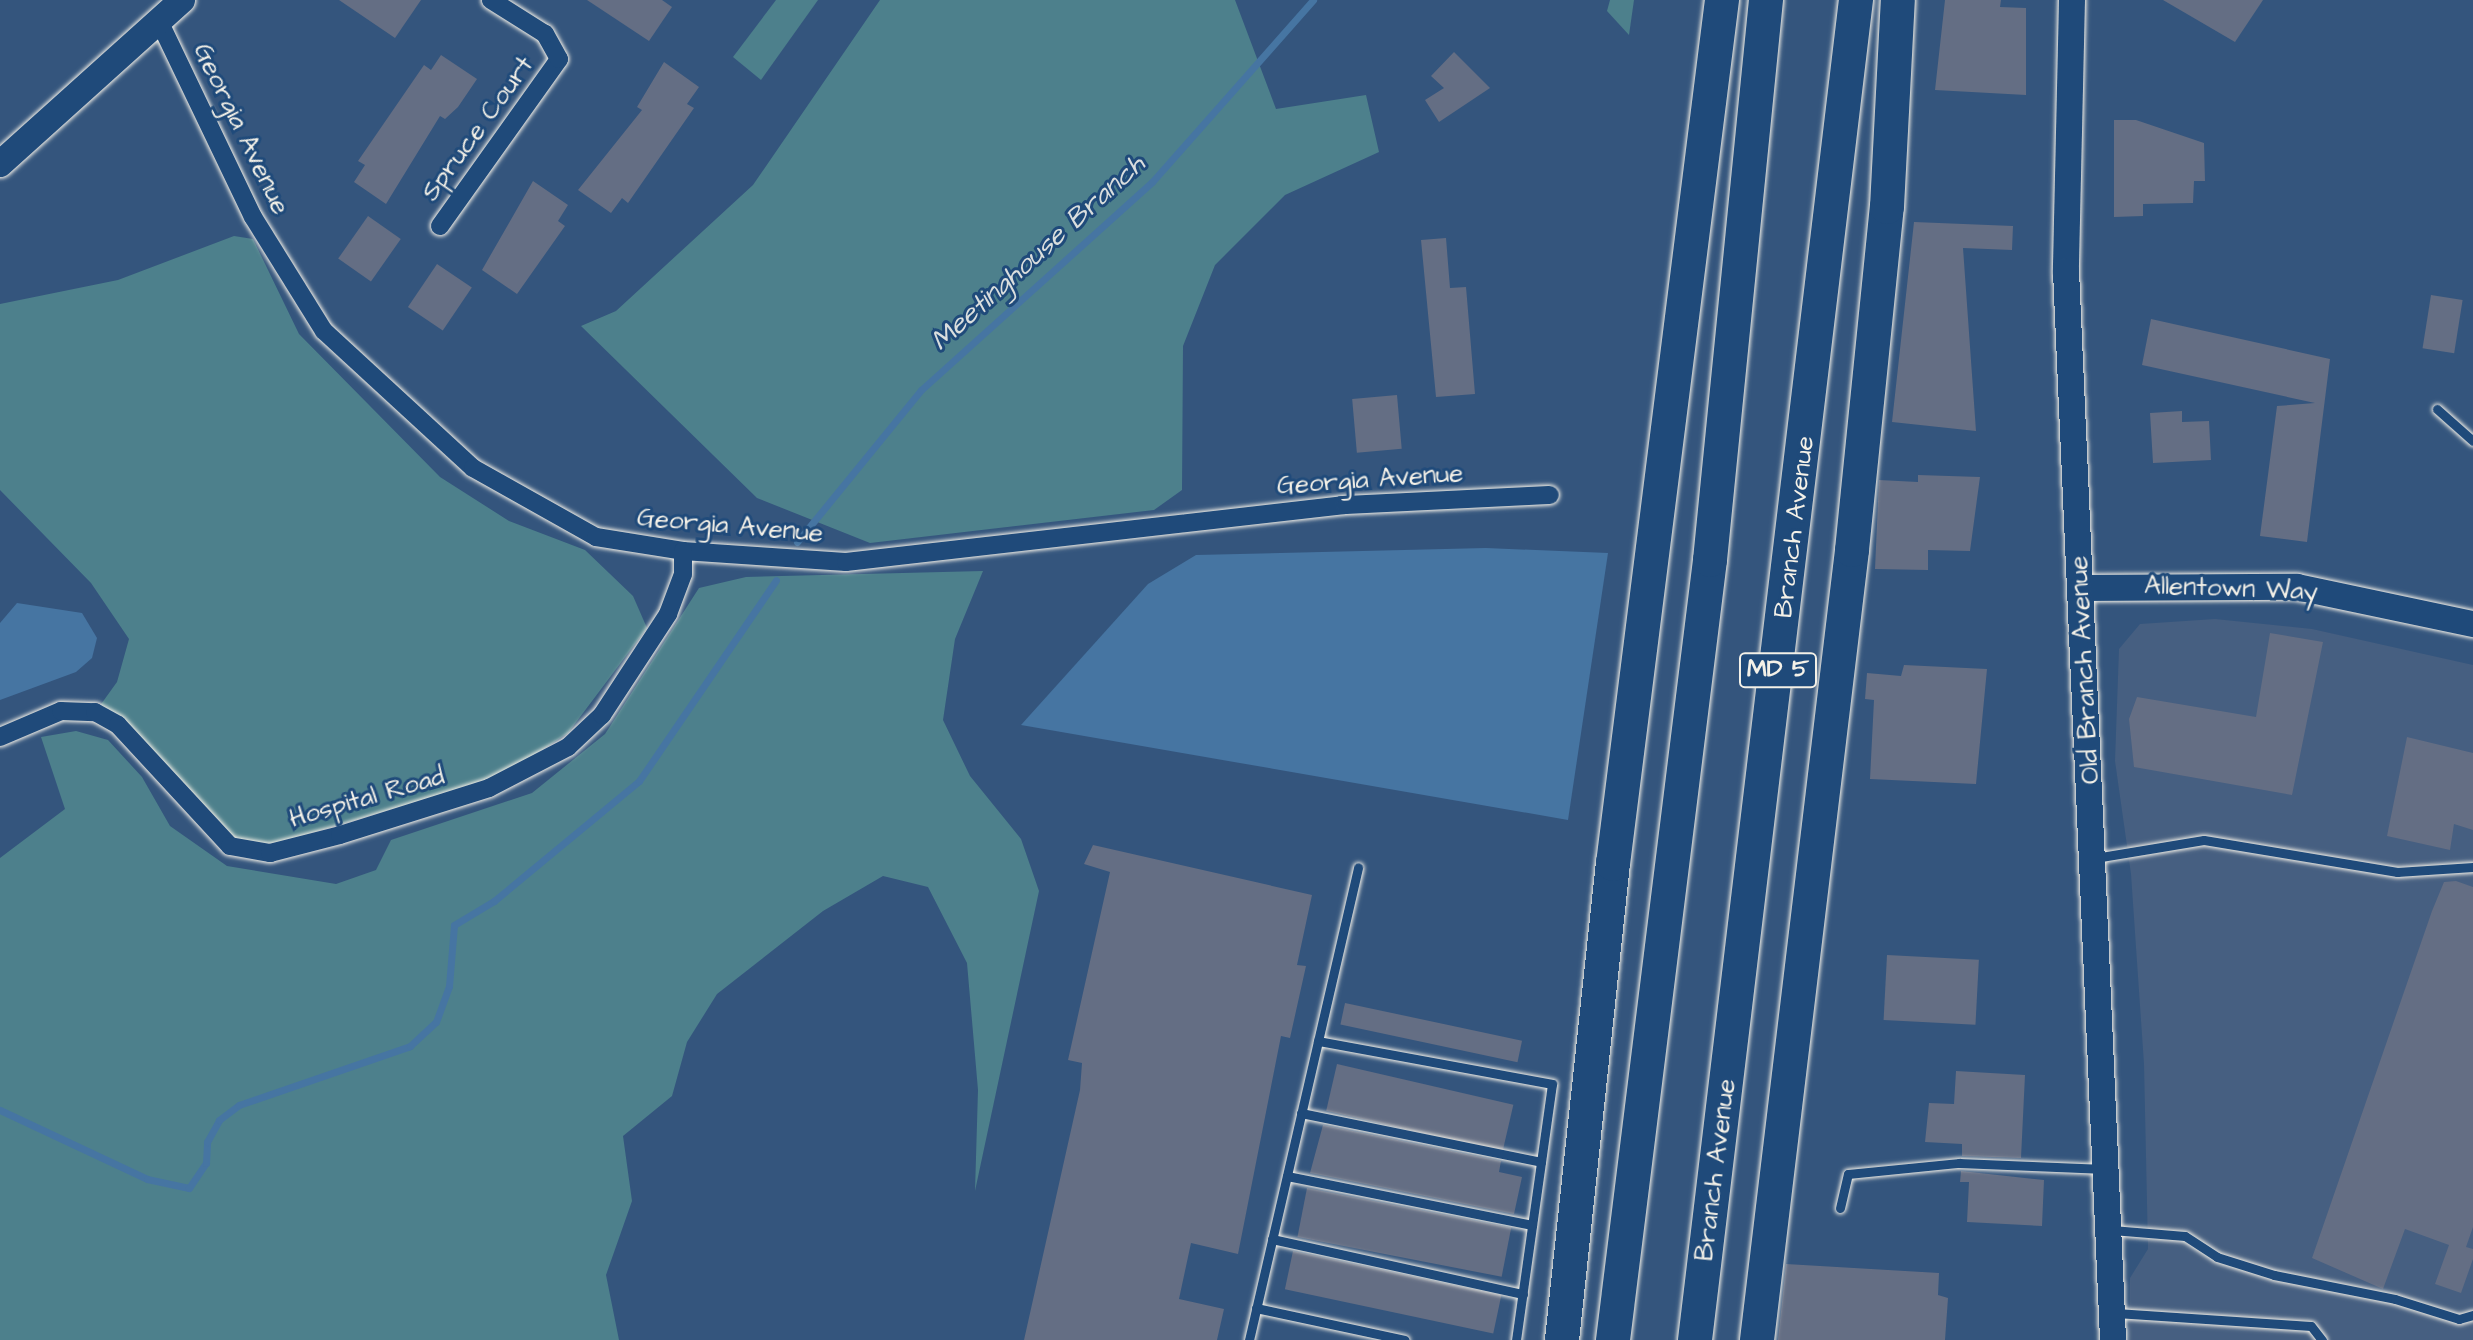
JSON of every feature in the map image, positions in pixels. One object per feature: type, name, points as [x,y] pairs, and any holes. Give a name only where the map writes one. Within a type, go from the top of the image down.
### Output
[{"type":"highway","points":[[1562,1340],[1613,864],[1722,0]]},
{"type":"highway","points":[[1613,1340],[1710,560],[1766,0]]},
{"type":"highway","name":"Branch Avenue","points":[[1695,1340],[1856,0]]},
{"type":"highway","points":[[1757,1340],[1852,550],[1887,207],[1898,0]]},
{"type":"main road","points":[[0,164],[182,0]]},
{"type":"main road","name":"Old Branch Avenue","points":[[2072,0],[2066,271],[2095,858],[2113,1340]]},
{"type":"main road","name":"Allentown Way","points":[[2082,588],[2297,587],[2473,624]]},
{"type":"street","name":"Spruce Court","points":[[440,226],[559,59],[545,34],[491,0]]},
{"type":"street","name":"Georgia Avenue","points":[[160,23],[277,261],[351,360],[473,468],[517,497],[596,537],[683,551],[846,562],[1345,505],[1550,495]]},
{"type":"street","name":"Hospital Road","points":[[0,737],[61,711],[95,712],[118,725],[230,846],[270,853],[340,835],[489,788],[568,747],[602,715],[668,614],[683,574],[683,551]]},
{"type":"lane","points":[[2437,409],[2473,441]]},
{"type":"lane","points":[[2095,858],[2204,840],[2397,872],[2473,867]]},
{"type":"lane","points":[[1249,1340],[1358,867]]},
{"type":"lane","points":[[1318,1041],[1552,1084],[1516,1340]]},
{"type":"lane","points":[[1301,1113],[1541,1162]]},
{"type":"lane","points":[[1840,1208],[1848,1174],[1959,1163],[2108,1169]]},
{"type":"lane","points":[[1287,1176],[1532,1225]]},
{"type":"lane","points":[[2110,1230],[2185,1236],[2217,1257],[2274,1275],[2395,1299],[2459,1319],[2473,1315]]},
{"type":"lane","points":[[1272,1239],[1523,1294]]},
{"type":"lane","points":[[1256,1308],[1405,1340]]},
{"type":"lane","points":[[2113,1313],[2311,1326],[2322,1340]]},
{"type":"shaded area","points":[[1486,548],[1608,553],[1568,820],[1021,725],[1148,584],[1196,555]]},
{"type":"shaded area","points":[[17,603],[82,613],[97,638],[92,658],[76,672],[0,700],[0,623]]},
{"type":"shaded area","points":[[2215,619],[2312,629],[2473,665],[2473,1340],[2129,1340],[2130,1278],[2148,1249],[2144,1064],[2131,874],[2115,761],[2119,649],[2140,624]]},
{"type":"green space","points":[[776,0],[818,0],[761,80],[733,57]]},
{"type":"green space","points":[[880,0],[1235,0],[1276,109],[1366,95],[1379,152],[1285,195],[1215,265],[1183,346],[1182,490],[1154,510],[870,543],[757,498],[581,326],[616,311],[753,185]]},
{"type":"green space","points":[[1610,0],[1634,0],[1629,35],[1607,11]]},
{"type":"green space","points":[[234,236],[253,239],[299,334],[440,477],[509,521],[585,550],[633,596],[647,628],[568,733],[528,759],[490,780],[274,844],[235,842],[99,707],[117,682],[129,639],[91,583],[0,490],[0,304],[118,280]]},
{"type":"green space","points":[[983,571],[955,639],[943,720],[970,776],[1021,839],[1039,891],[975,1191],[978,1090],[967,963],[928,887],[883,876],[823,911],[717,994],[687,1042],[672,1096],[623,1136],[632,1201],[606,1275],[619,1340],[0,1340],[0,858],[65,809],[41,737],[76,731],[108,740],[142,777],[170,826],[227,866],[336,884],[376,870],[391,840],[532,793],[605,734],[699,588],[746,577]]},
{"type":"building","points":[[339,0],[421,0],[395,38]]},
{"type":"building","points":[[587,0],[662,0],[672,7],[649,41]]},
{"type":"building","points":[[1945,0],[2001,0],[2000,7],[2026,8],[2026,95],[1935,90]]},
{"type":"building","points":[[2163,0],[2263,0],[2235,42]]},
{"type":"building","points":[[1454,52],[1490,88],[1439,122],[1425,100],[1444,88],[1431,76]]},
{"type":"building","points":[[441,55],[477,79],[458,107],[445,119],[440,116],[386,204],[354,182],[365,165],[358,161],[424,65],[431,70]]},
{"type":"building","points":[[664,62],[699,87],[687,104],[694,108],[628,203],[622,198],[611,213],[578,190],[642,110],[637,107]]},
{"type":"building","points":[[2114,120],[2136,120],[2204,143],[2205,181],[2194,181],[2193,203],[2143,204],[2143,216],[2114,217]]},
{"type":"building","points":[[533,181],[568,205],[558,221],[565,226],[517,294],[482,270]]},
{"type":"building","points":[[368,216],[401,239],[371,282],[338,259]]},
{"type":"building","points":[[1914,222],[2013,226],[2012,250],[1963,248],[1976,431],[1892,422]]},
{"type":"building","points":[[1446,238],[1450,288],[1466,287],[1475,394],[1436,397],[1421,240]]},
{"type":"building","points":[[437,264],[472,287],[443,331],[408,307]]},
{"type":"building","points":[[2431,295],[2463,300],[2454,353],[2423,348]]},
{"type":"building","points":[[2151,319],[2330,359],[2307,542],[2260,536],[2277,406],[2315,403],[2142,365]]},
{"type":"building","points":[[1397,395],[1402,449],[1357,453],[1352,399]]},
{"type":"building","points":[[2182,411],[2182,422],[2209,421],[2211,460],[2153,463],[2150,413]]},
{"type":"building","points":[[1918,475],[1980,477],[1970,551],[1928,550],[1928,570],[1875,569],[1879,480],[1918,482]]},
{"type":"building","points":[[2270,633],[2323,642],[2292,795],[2134,767],[2129,719],[2137,697],[2256,717]]},
{"type":"building","points":[[1904,665],[1987,669],[1976,784],[1870,779],[1874,700],[1865,699],[1867,673],[1901,676]]},
{"type":"building","points":[[2407,737],[2473,753],[2473,830],[2454,824],[2450,850],[2387,836]]},
{"type":"building","points":[[1093,845],[1312,895],[1297,965],[1306,966],[1290,1038],[1281,1036],[1238,1254],[1191,1243],[1179,1299],[1224,1309],[1217,1340],[1024,1340],[1080,1090],[1082,1063],[1068,1060],[1110,872],[1084,864]]},
{"type":"building","points":[[2456,881],[2473,887],[2473,1227],[2466,1247],[2473,1249],[2473,1259],[2461,1293],[2435,1284],[2449,1245],[2405,1229],[2383,1289],[2312,1258],[2432,911],[2444,882]]},
{"type":"building","points":[[1887,955],[1979,960],[1975,1025],[1884,1020]]},
{"type":"building","points":[[1345,1003],[1522,1041],[1517,1062],[1340,1025]]},
{"type":"building","points":[[1337,1064],[1513,1105],[1503,1151],[1326,1111]]},
{"type":"building","points":[[1956,1071],[2025,1075],[2021,1158],[1962,1156],[1962,1144],[1925,1142],[1929,1103],[1954,1104]]},
{"type":"building","points":[[1323,1125],[1501,1161],[1499,1172],[1522,1177],[1514,1214],[1310,1173]]},
{"type":"building","points":[[1961,1171],[2044,1180],[2042,1226],[1967,1222],[1969,1182],[1960,1182]]},
{"type":"building","points":[[1307,1188],[1511,1228],[1502,1277],[1297,1237]]},
{"type":"building","points":[[1293,1251],[1501,1295],[1493,1333],[1285,1289]]},
{"type":"building","points":[[1786,1264],[1939,1273],[1938,1295],[1948,1298],[1945,1340],[1778,1340]]},
{"type":"waterway","name":"Meetinghouse Branch","points":[[797,542],[921,390],[1152,182],[1313,0]]},
{"type":"waterway","name":"Meetinghouse Branch","points":[[0,1110],[147,1179],[189,1188],[206,1163],[207,1142],[219,1120],[239,1105],[410,1046],[436,1022],[449,986],[454,925],[494,901],[639,781],[776,580]]}]
